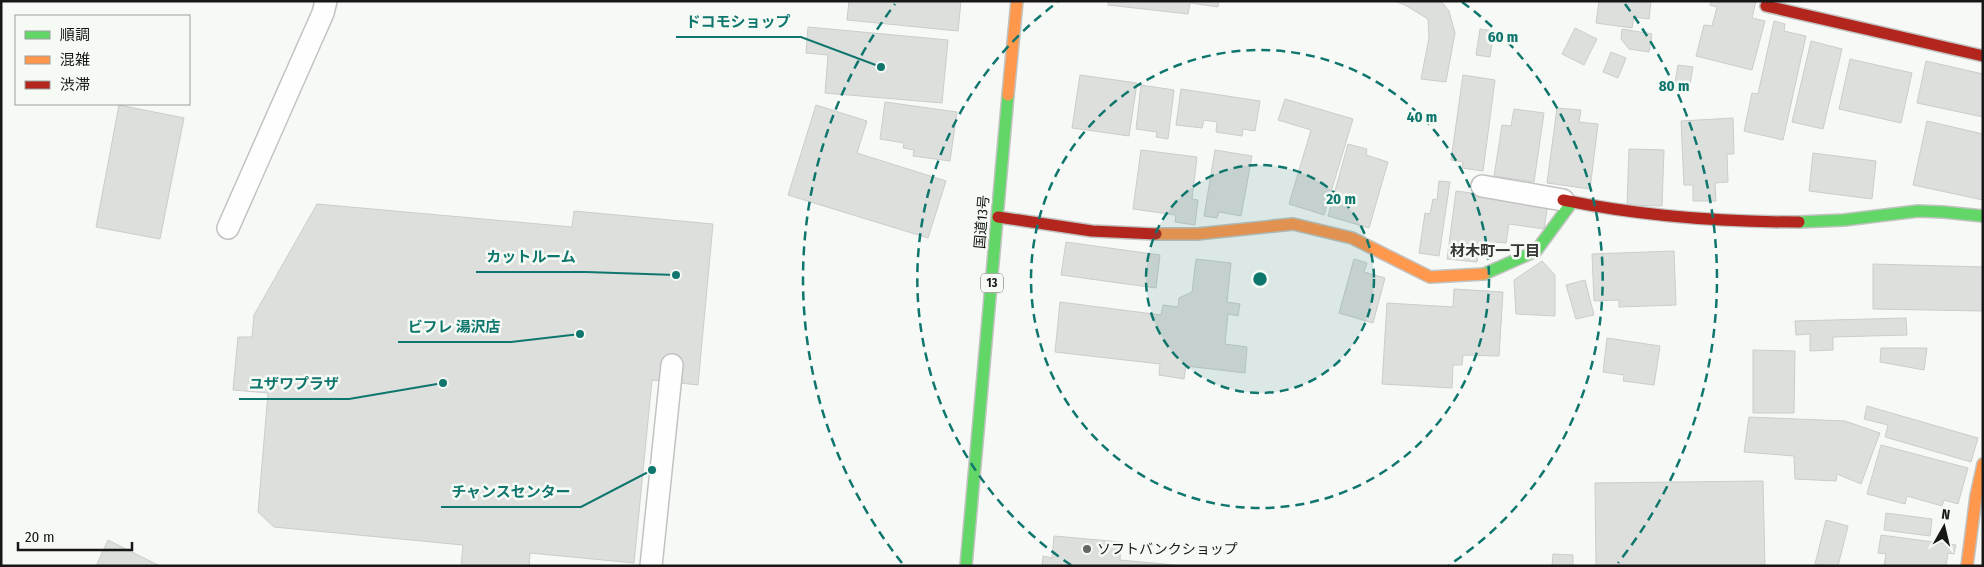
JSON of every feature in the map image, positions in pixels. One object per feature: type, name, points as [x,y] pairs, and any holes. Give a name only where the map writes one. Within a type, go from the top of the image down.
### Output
[{"type":"main road","name":"国道13号","points":[[966,566],[1017,1]]},
{"type":"main road","points":[[1766,6],[1983,56]]},
{"type":"main road","points":[[998,218],[1092,231],[1158,234],[1197,234],[1293,224],[1352,238],[1430,277],[1481,275],[1536,251],[1559,222],[1568,201],[1674,217],[1754,220],[1832,221],[1930,211],[1983,216]]},
{"type":"main road","points":[[1968,566],[1976,496],[1983,464]]},
{"type":"lane","points":[[228,228],[323,13],[326,1]]},
{"type":"lane","points":[[1482,186],[1568,201]]},
{"type":"lane","points":[[651,566],[672,365]]},
{"type":"building","points":[[849,1],[961,1],[958,31],[847,20]]},
{"type":"building","points":[[1108,1],[1219,1],[1218,7],[1190,3],[1188,14],[1108,5]]},
{"type":"building","points":[[1394,1],[1441,1],[1449,11],[1455,33],[1446,82],[1421,79],[1429,38],[1428,19],[1405,5]]},
{"type":"building","points":[[1599,1],[1651,1],[1649,19],[1634,17],[1632,28],[1596,23]]},
{"type":"building","points":[[1711,1],[1756,1],[1752,18],[1765,21],[1752,70],[1696,56],[1704,25],[1712,26],[1717,7],[1710,5]]},
{"type":"building","points":[[1774,21],[1785,24],[1784,31],[1806,36],[1783,140],[1744,131],[1752,93],[1758,94]]},
{"type":"building","points":[[808,27],[948,40],[942,103],[825,93],[828,55],[806,53]]},
{"type":"building","points":[[1575,28],[1597,39],[1584,65],[1562,54]]},
{"type":"building","points":[[1480,29],[1494,31],[1490,57],[1476,55]]},
{"type":"building","points":[[1622,29],[1652,34],[1649,52],[1629,49],[1621,39]]},
{"type":"building","points":[[1811,41],[1842,49],[1823,129],[1792,122]]},
{"type":"building","points":[[1611,52],[1626,58],[1618,78],[1603,72]]},
{"type":"building","points":[[1850,59],[1912,73],[1901,123],[1839,109]]},
{"type":"building","points":[[1926,61],[1983,74],[1983,117],[1917,103]]},
{"type":"building","points":[[1678,65],[1693,67],[1689,90],[1674,88]]},
{"type":"building","points":[[1080,75],[1137,83],[1129,136],[1072,128]]},
{"type":"building","points":[[1463,75],[1495,80],[1483,171],[1462,168],[1463,162],[1451,160]]},
{"type":"building","points":[[1141,85],[1174,90],[1168,139],[1156,137],[1157,132],[1136,129]]},
{"type":"building","points":[[1181,89],[1260,101],[1255,131],[1243,129],[1242,136],[1216,132],[1217,122],[1204,120],[1202,128],[1176,125]]},
{"type":"building","points":[[1285,99],[1353,119],[1324,215],[1289,204],[1311,130],[1278,120]]},
{"type":"building","points":[[885,102],[957,112],[950,161],[913,156],[914,150],[903,148],[904,143],[880,139]]},
{"type":"building","points":[[119,105],[184,118],[160,239],[96,227]]},
{"type":"building","points":[[816,105],[867,121],[857,153],[946,181],[928,238],[788,195]]},
{"type":"building","points":[[1557,108],[1581,110],[1579,122],[1598,124],[1590,189],[1547,183]]},
{"type":"building","points":[[1514,109],[1544,113],[1534,182],[1494,176],[1502,125],[1511,126]]},
{"type":"building","points":[[1733,118],[1734,154],[1727,154],[1728,182],[1715,183],[1716,201],[1693,201],[1693,185],[1684,185],[1681,121]]},
{"type":"building","points":[[1927,121],[1983,134],[1983,200],[1913,185]]},
{"type":"building","points":[[1348,144],[1367,149],[1366,155],[1388,162],[1369,228],[1328,216]]},
{"type":"building","points":[[1629,149],[1664,150],[1662,206],[1627,205]]},
{"type":"building","points":[[1141,150],[1197,157],[1192,199],[1198,200],[1195,225],[1175,222],[1176,215],[1133,209]]},
{"type":"building","points":[[1215,150],[1252,156],[1241,216],[1219,212],[1217,218],[1204,216]]},
{"type":"building","points":[[1813,153],[1876,161],[1872,199],[1809,191]]},
{"type":"building","points":[[1439,181],[1450,182],[1439,256],[1419,253],[1425,213],[1430,214],[1433,199],[1437,200]]},
{"type":"building","points":[[1456,191],[1548,203],[1544,229],[1509,224],[1506,243],[1494,242],[1492,257],[1478,255],[1477,262],[1447,259]]},
{"type":"building","points":[[317,204],[572,227],[574,211],[713,224],[698,385],[652,380],[634,563],[530,553],[529,566],[461,566],[463,545],[274,527],[258,512],[268,393],[233,390],[238,337],[252,337],[254,315]]},
{"type":"building","points":[[1066,242],[1160,255],[1156,288],[1061,275]]},
{"type":"building","points":[[1674,251],[1676,305],[1619,307],[1619,300],[1594,301],[1592,254]]},
{"type":"building","points":[[1196,259],[1231,263],[1227,302],[1240,304],[1238,316],[1228,314],[1225,344],[1247,347],[1245,373],[1186,366],[1184,379],[1159,375],[1160,364],[1055,352],[1060,302],[1161,315],[1163,305],[1178,307],[1179,298],[1192,292]]},
{"type":"building","points":[[1354,259],[1367,263],[1364,272],[1385,278],[1373,323],[1339,313]]},
{"type":"building","points":[[1542,261],[1555,275],[1555,316],[1516,314],[1514,280]]},
{"type":"building","points":[[1873,264],[1983,267],[1983,311],[1873,309]]},
{"type":"building","points":[[1585,280],[1594,315],[1576,319],[1566,285]]},
{"type":"building","points":[[1454,289],[1503,292],[1499,356],[1463,355],[1462,365],[1453,365],[1452,388],[1382,384],[1387,303],[1453,307]]},
{"type":"building","points":[[1906,318],[1907,335],[1833,337],[1833,350],[1810,351],[1810,334],[1796,335],[1795,321]]},
{"type":"building","points":[[1607,338],[1660,346],[1654,385],[1623,381],[1624,375],[1603,372]]},
{"type":"building","points":[[1881,348],[1927,348],[1924,370],[1880,362]]},
{"type":"building","points":[[1753,350],[1795,351],[1794,413],[1753,413]]},
{"type":"building","points":[[1867,406],[1978,438],[1971,462],[1885,437],[1888,425],[1864,419]]},
{"type":"building","points":[[1749,417],[1845,421],[1880,433],[1861,484],[1837,474],[1836,481],[1795,479],[1794,456],[1744,452]]},
{"type":"building","points":[[1881,445],[1968,468],[1958,504],[1944,500],[1942,506],[1907,496],[1905,504],[1867,494]]},
{"type":"building","points":[[1763,481],[1765,566],[1596,566],[1595,483]]},
{"type":"building","points":[[1886,513],[1932,519],[1930,536],[1884,530]]},
{"type":"building","points":[[1826,520],[1848,526],[1838,566],[1815,564]]},
{"type":"building","points":[[1881,535],[1956,545],[1954,554],[1948,553],[1946,566],[1884,566],[1886,554],[1878,553]]},
{"type":"building","name":"ソフトバンクショップ","points":[[1054,536],[1121,542],[1120,560],[1185,566],[1042,566],[1043,556],[1052,558]]},
{"type":"building","points":[[108,540],[160,566],[96,566]]},
{"type":"building","points":[[1553,554],[1573,555],[1573,566],[1552,566]]},
{"type":"traffic: fast","points":[[966,566],[1008,95]]},
{"type":"traffic: fast","points":[[1484,274],[1536,251],[1572,202]]},
{"type":"traffic: fast","points":[[1799,222],[1844,220],[1918,211],[1983,216]]},
{"type":"traffic: slow","points":[[1008,95],[1017,1]]},
{"type":"traffic: slow","points":[[1156,234],[1197,234],[1293,224],[1352,238],[1430,277],[1484,274]]},
{"type":"traffic: slow","points":[[1967,566],[1976,496],[1983,464]]},
{"type":"traffic: jam","points":[[1766,6],[1983,56]]},
{"type":"traffic: jam","points":[[1563,200],[1592,206],[1680,217],[1739,221],[1799,222]]},
{"type":"traffic: jam","points":[[998,217],[1092,231],[1156,234]]},
{"type":"place","name":"ドコモショップ","points":[[881,67]]},
{"type":"place","name":"カットルーム","points":[[676,275]]},
{"type":"place","name":"ビフレ 湯沢店","points":[[580,334]]},
{"type":"place","name":"ユザワプラザ","points":[[443,383]]},
{"type":"place","name":"チャンスセンター","points":[[652,470]]},
{"type":"place","name":"ソフトバンクショップ","points":[[1087,549]]},
{"type":"district","name":"材木町一丁目","points":[[1495,251]]}]
